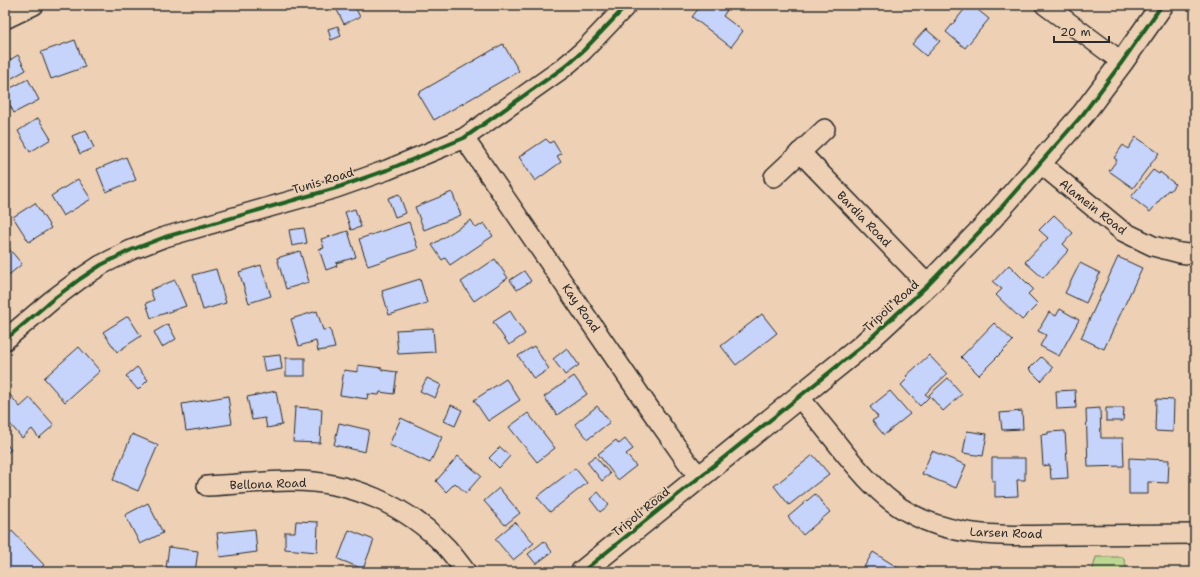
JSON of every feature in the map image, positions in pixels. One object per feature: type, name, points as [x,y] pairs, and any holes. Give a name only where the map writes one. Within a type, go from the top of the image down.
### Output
[{"type":"street","points":[[5,19],[34,5]]},
{"type":"street","name":"Tunis Road","points":[[5,340],[52,300],[80,279],[101,265],[131,250],[165,237],[336,188],[387,170],[464,138],[563,68],[588,46],[627,5]]},
{"type":"street","points":[[1045,5],[1122,62]]},
{"type":"street","name":"Tripoli Road","points":[[582,572],[862,346],[928,285],[985,226],[1041,164],[1083,114],[1162,5]]},
{"type":"street","points":[[774,177],[824,128]]},
{"type":"street","name":"Kay Road","points":[[464,138],[688,463],[700,477]]},
{"type":"street","name":"Bardia Road","points":[[800,152],[928,285]]},
{"type":"street","name":"Alamein Road","points":[[1041,164],[1122,231],[1153,246],[1195,255]]},
{"type":"street","name":"Larsen Road","points":[[799,398],[868,480],[891,501],[904,510],[922,520],[938,526],[952,530],[992,535],[1195,534]]},
{"type":"street","name":"Bellona Road","points":[[207,486],[296,481],[315,482],[339,486],[359,492],[389,504],[418,522],[448,549],[466,572]]},
{"type":"green space","points":[[1096,557],[1123,557],[1128,572],[1092,572]]},
{"type":"building","points":[[343,5],[354,5],[360,17],[344,24],[336,8]]},
{"type":"building","points":[[701,5],[726,5],[729,7],[723,16],[743,31],[731,47],[692,17]]},
{"type":"building","points":[[968,5],[972,5],[989,19],[965,48],[946,32]]},
{"type":"building","points":[[338,26],[341,36],[331,40],[328,29]]},
{"type":"building","points":[[926,29],[940,41],[926,56],[912,44]]},
{"type":"building","points":[[75,40],[85,67],[51,79],[41,52]]},
{"type":"building","points":[[503,44],[519,71],[434,120],[418,93]]},
{"type":"building","points":[[18,55],[26,70],[5,82],[5,63]]},
{"type":"building","points":[[28,79],[39,100],[14,113],[5,96],[5,91]]},
{"type":"building","points":[[38,118],[51,139],[30,152],[18,131]]},
{"type":"building","points":[[86,130],[94,148],[80,154],[72,136]]},
{"type":"building","points":[[1136,137],[1159,153],[1133,188],[1109,171],[1117,160],[1114,158],[1123,145],[1128,149]]},
{"type":"building","points":[[546,139],[550,143],[553,141],[561,154],[557,156],[561,162],[535,181],[519,157]]},
{"type":"building","points":[[126,157],[136,180],[106,192],[97,169]]},
{"type":"building","points":[[1153,170],[1159,174],[1160,172],[1175,184],[1170,191],[1168,190],[1150,212],[1131,197]]},
{"type":"building","points":[[78,179],[91,199],[63,216],[51,196]]},
{"type":"building","points":[[452,192],[461,215],[424,230],[415,207]]},
{"type":"building","points":[[399,194],[406,213],[395,217],[388,198]]},
{"type":"building","points":[[35,203],[51,228],[29,242],[13,217]]},
{"type":"building","points":[[355,209],[361,227],[351,230],[345,212]]},
{"type":"building","points":[[1054,215],[1073,233],[1063,244],[1069,250],[1043,278],[1025,262],[1048,238],[1039,230]]},
{"type":"building","points":[[471,220],[476,228],[484,223],[493,236],[450,265],[445,258],[442,260],[432,245]]},
{"type":"building","points":[[409,222],[418,249],[368,266],[359,239]]},
{"type":"building","points":[[304,228],[307,243],[292,246],[289,230]]},
{"type":"building","points":[[348,231],[356,257],[336,263],[337,266],[326,270],[319,249],[324,248],[321,239]]},
{"type":"building","points":[[5,244],[22,264],[5,278]]},
{"type":"building","points":[[300,251],[309,282],[286,289],[277,258]]},
{"type":"building","points":[[1118,257],[1142,268],[1104,349],[1081,338]]},
{"type":"building","points":[[495,259],[508,278],[474,301],[461,282]]},
{"type":"building","points":[[1080,263],[1100,273],[1086,303],[1065,293]]},
{"type":"building","points":[[261,265],[271,296],[249,303],[239,272]]},
{"type":"building","points":[[1009,265],[1033,289],[1028,294],[1038,304],[1022,320],[996,295],[1002,289],[993,282]]},
{"type":"building","points":[[216,269],[226,303],[203,310],[193,275]]},
{"type":"building","points":[[524,271],[531,281],[517,290],[510,280]]},
{"type":"building","points":[[420,279],[427,303],[389,315],[382,291]]},
{"type":"building","points":[[175,280],[186,306],[151,318],[146,303],[154,300],[150,290]]},
{"type":"building","points":[[1060,309],[1079,320],[1059,356],[1040,346],[1046,335],[1038,331],[1049,312],[1056,316]]},
{"type":"building","points":[[317,311],[323,330],[330,329],[335,348],[318,351],[316,341],[299,346],[291,319]]},
{"type":"building","points":[[510,311],[525,334],[509,345],[493,322]]},
{"type":"building","points":[[762,314],[777,333],[736,365],[721,346]]},
{"type":"building","points":[[128,316],[141,336],[117,352],[103,332]]},
{"type":"building","points":[[994,323],[1013,341],[979,375],[961,357]]},
{"type":"building","points":[[168,324],[176,339],[162,347],[154,332]]},
{"type":"building","points":[[433,328],[435,352],[398,354],[396,330]]},
{"type":"building","points":[[534,346],[549,369],[534,379],[518,356]]},
{"type":"building","points":[[79,347],[100,371],[65,402],[44,378]]},
{"type":"building","points":[[567,348],[579,365],[565,375],[553,359]]},
{"type":"building","points":[[280,355],[282,369],[265,372],[262,357]]},
{"type":"building","points":[[929,355],[947,374],[925,394],[929,397],[920,406],[901,385],[908,378],[906,376]]},
{"type":"building","points":[[1041,357],[1053,368],[1041,381],[1029,369]]},
{"type":"building","points":[[286,358],[305,358],[305,376],[286,376]]},
{"type":"building","points":[[358,365],[382,368],[382,370],[397,372],[394,394],[380,392],[379,395],[368,394],[367,399],[340,395],[344,370],[358,372]]},
{"type":"building","points":[[137,367],[148,380],[138,390],[126,376]]},
{"type":"building","points":[[574,376],[587,394],[557,415],[544,397]]},
{"type":"building","points":[[427,378],[441,385],[435,398],[420,391]]},
{"type":"building","points":[[948,378],[962,394],[943,411],[929,395]]},
{"type":"building","points":[[506,379],[520,400],[488,421],[474,400]]},
{"type":"building","points":[[1075,390],[1076,408],[1057,409],[1056,391]]},
{"type":"building","points":[[276,391],[282,425],[267,428],[265,418],[252,420],[247,397]]},
{"type":"building","points":[[890,391],[910,414],[884,435],[872,421],[878,417],[870,407]]},
{"type":"building","points":[[10,395],[20,407],[30,398],[54,425],[39,438],[32,429],[22,438],[5,418],[5,400]]},
{"type":"building","points":[[228,396],[232,424],[186,431],[182,404]]},
{"type":"building","points":[[1156,399],[1174,400],[1173,432],[1155,431]]},
{"type":"building","points":[[451,405],[462,410],[455,426],[444,421]]},
{"type":"building","points":[[597,406],[610,422],[588,439],[575,424]]},
{"type":"building","points":[[295,407],[322,409],[320,443],[293,442]]},
{"type":"building","points":[[1100,408],[1101,438],[1123,438],[1124,466],[1088,467],[1086,409]]},
{"type":"building","points":[[1106,408],[1124,408],[1123,421],[1106,421]]},
{"type":"building","points":[[1022,411],[1023,429],[1002,430],[1000,413]]},
{"type":"building","points":[[528,413],[555,448],[537,462],[509,427]]},
{"type":"building","points":[[401,418],[442,437],[430,463],[389,445]]},
{"type":"building","points":[[339,423],[369,430],[365,452],[334,445]]},
{"type":"building","points":[[967,431],[987,434],[983,456],[963,453]]},
{"type":"building","points":[[1065,431],[1068,478],[1051,479],[1050,465],[1043,466],[1041,435],[1048,434],[1048,432]]},
{"type":"building","points":[[132,434],[158,445],[138,491],[113,480]]},
{"type":"building","points":[[625,439],[633,449],[626,454],[636,466],[618,480],[598,454],[616,440],[619,444]]},
{"type":"building","points":[[5,442],[11,450],[5,454]]},
{"type":"building","points":[[500,447],[510,456],[499,468],[489,458]]},
{"type":"building","points":[[932,451],[966,465],[956,488],[922,474]]},
{"type":"building","points":[[813,455],[829,474],[789,505],[774,486]]},
{"type":"building","points":[[458,456],[481,476],[466,493],[455,483],[446,492],[436,481]]},
{"type":"building","points":[[595,456],[610,474],[602,481],[587,462]]},
{"type":"building","points":[[992,458],[1025,458],[1025,480],[1017,480],[1018,496],[995,497],[995,481],[992,481]]},
{"type":"building","points":[[1129,458],[1169,460],[1168,483],[1148,482],[1148,494],[1129,494]]},
{"type":"building","points":[[575,468],[587,483],[550,512],[537,497]]},
{"type":"building","points":[[499,488],[520,513],[505,525],[484,501]]},
{"type":"building","points":[[598,492],[609,505],[600,512],[590,499]]},
{"type":"building","points":[[815,494],[830,512],[803,535],[788,517]]},
{"type":"building","points":[[148,503],[163,533],[140,544],[125,515]]},
{"type":"building","points":[[296,521],[318,522],[317,552],[285,549],[285,532],[295,532]]},
{"type":"building","points":[[515,522],[534,543],[513,560],[495,539]]},
{"type":"building","points":[[255,529],[257,552],[220,557],[217,533]]},
{"type":"building","points":[[349,530],[374,540],[363,569],[338,559]]},
{"type":"building","points":[[12,531],[44,565],[37,572],[10,572],[5,567],[5,538]]},
{"type":"building","points":[[544,541],[552,552],[536,564],[528,554]]},
{"type":"building","points":[[169,547],[198,551],[195,572],[166,568]]},
{"type":"building","points":[[873,552],[900,569],[898,572],[861,572]]},
{"type":"building","points":[[919,566],[937,572],[917,572]]},
{"type":"cycle path","points":[[5,340],[52,300],[80,279],[101,265],[131,250],[165,237],[336,188],[387,170],[464,138],[563,68],[583,51],[627,5]]},
{"type":"cycle path","points":[[582,572],[862,346],[928,285],[985,226],[1083,114],[1162,5]]}]
